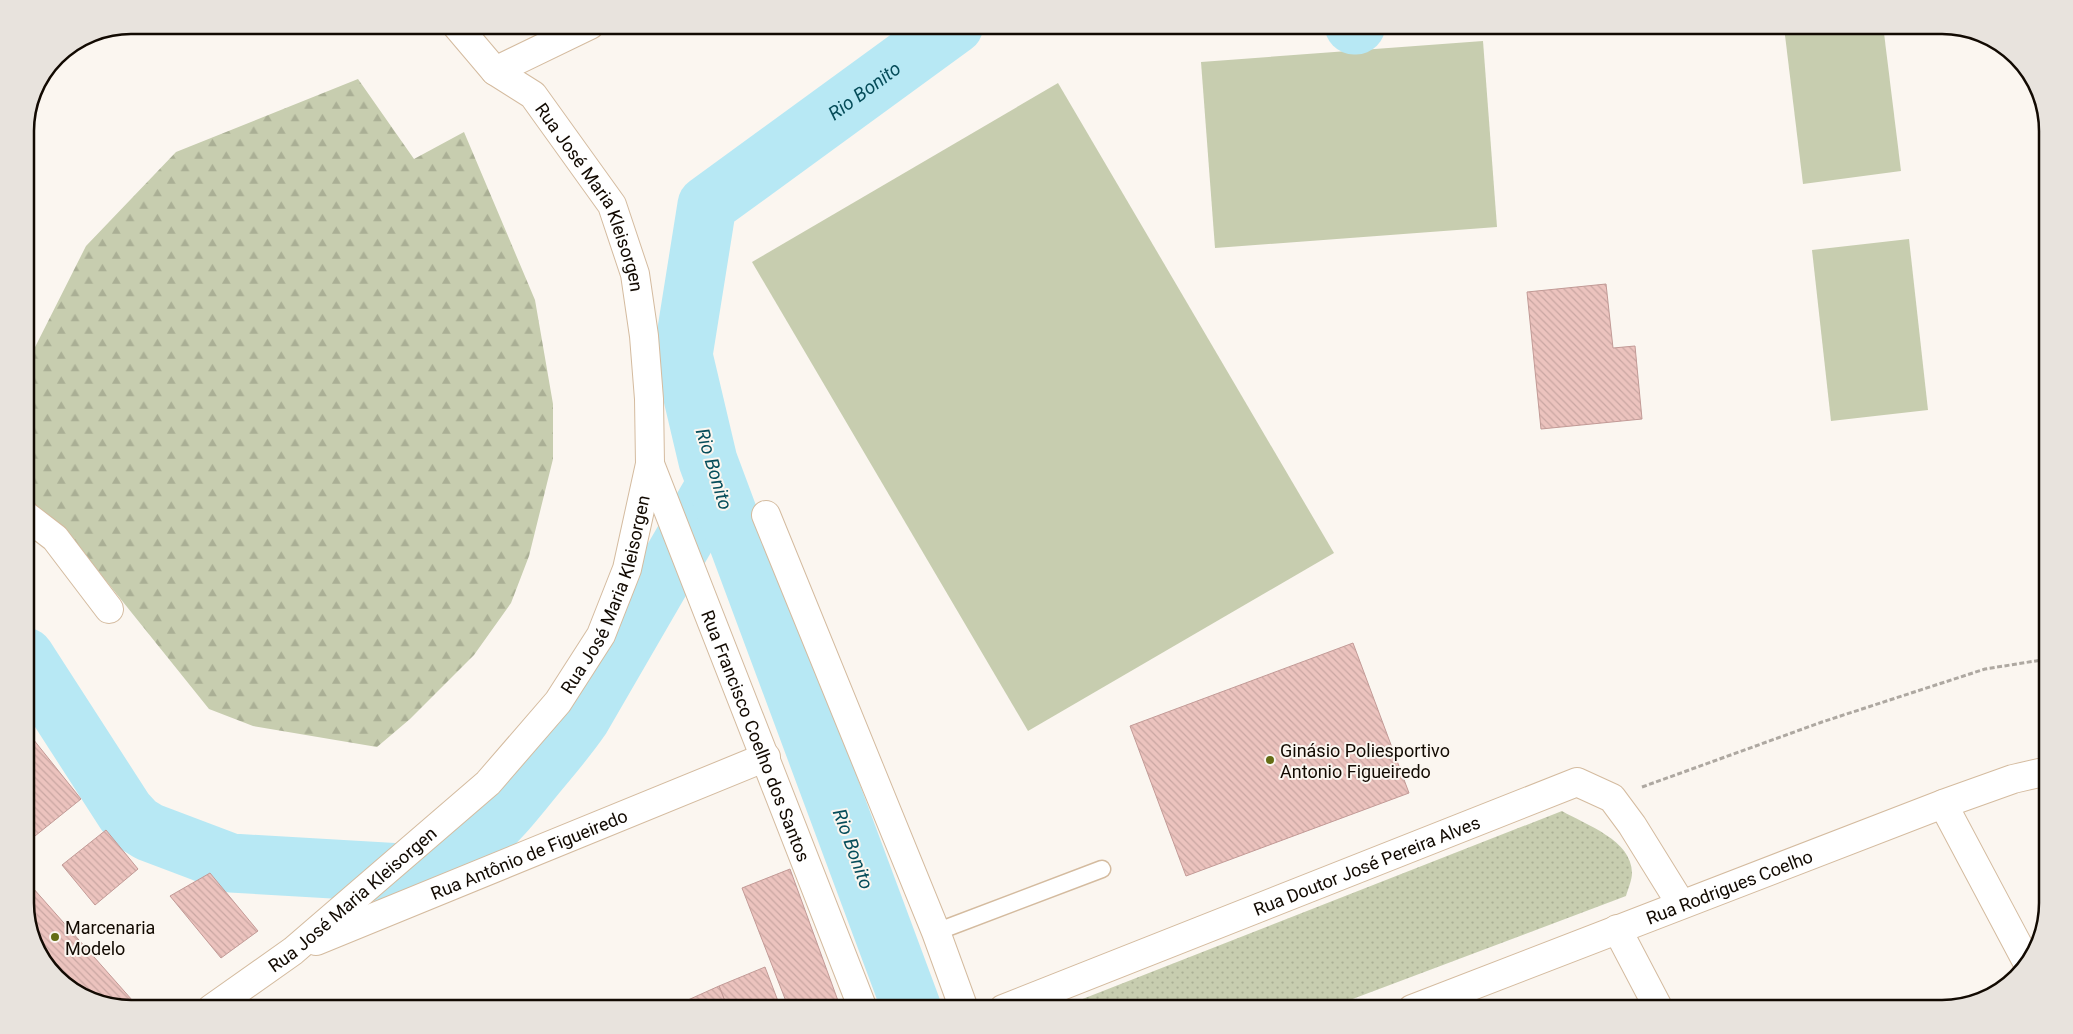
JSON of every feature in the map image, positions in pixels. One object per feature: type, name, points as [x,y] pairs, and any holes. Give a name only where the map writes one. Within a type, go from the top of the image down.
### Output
[{"type":"street","name":"Rua José Maria Kleisorgen","points":[[224,1000],[293,951],[488,783],[558,702],[601,635],[627,569],[650,464],[649,398],[644,336],[635,274],[612,204],[533,95],[494,71],[463,34]]},
{"type":"street","points":[[494,71],[571,34]]},
{"type":"street","name":"Rua Francisco Coelho dos Santos","points":[[650,464],[860,1000]]},
{"type":"street","points":[[766,515],[936,932],[961,1000]]},
{"type":"street","points":[[34,522],[55,538],[109,609]]},
{"type":"street","name":"Rua Antônio de Figueiredo","points":[[293,951],[766,757]]},
{"type":"street","name":"Rua Rodrigues Coelho","points":[[1435,1000],[1942,804],[2013,779],[2039,773]]},
{"type":"street","name":"Rua Doutor José Pereira Alves","points":[[1026,1000],[1577,782],[1612,798],[1632,825],[1681,904]]},
{"type":"street","points":[[1942,804],[2024,956]]},
{"type":"street","points":[[1617,929],[1654,1000]]},
{"type":"lane","points":[[936,932],[1102,868]]},
{"type":"path","points":[[1612,798],[1822,722],[1985,668],[2039,661]]},
{"type":"green space","points":[[1785,34],[1884,34],[1901,171],[1803,184]]},
{"type":"green space","points":[[1483,41],[1497,227],[1215,248],[1201,62]]},
{"type":"green space","points":[[358,79],[414,159],[464,132],[535,300],[553,404],[553,459],[529,556],[511,603],[474,655],[410,719],[377,747],[253,726],[209,709],[66,531],[34,505],[34,349],[86,246],[176,152]]},
{"type":"green space","points":[[1058,83],[1334,553],[1028,731],[752,262]]},
{"type":"green space","points":[[1909,239],[1928,410],[1831,421],[1812,250]]},
{"type":"green space","points":[[1562,811],[1606,835],[1624,851],[1630,861],[1631,882],[1626,896],[1350,1000],[1080,1000]]},
{"type":"building","points":[[1606,284],[1613,348],[1635,346],[1642,419],[1541,429],[1527,292]]},
{"type":"building","name":"Ginásio Poliesportivo Antonio Figueiredo","points":[[1353,643],[1409,793],[1186,876],[1130,726]]},
{"type":"building","points":[[34,740],[81,799],[34,837]]},
{"type":"building","points":[[106,830],[138,869],[95,905],[62,865]]},
{"type":"building","points":[[790,869],[838,1000],[786,1000],[742,888]]},
{"type":"building","points":[[210,873],[258,931],[221,958],[170,896]]},
{"type":"building","name":"Marcenaria Modelo","points":[[34,889],[132,1000],[99,995],[77,984],[58,967],[50,957],[39,935],[34,910]]},
{"type":"building","points":[[765,967],[778,1000],[724,1000],[719,986]]},
{"type":"building","points":[[719,986],[724,1000],[688,1000]]},
{"type":"waterway","name":"Rio Bonito","points":[[909,1000],[708,461],[683,355],[707,205],[942,34]]},
{"type":"waterway","points":[[34,671],[125,812],[136,824],[149,832],[231,863],[402,873],[424,868],[443,861],[460,851],[490,828],[504,814],[569,734],[581,718],[713,490]]},
{"type":"place","name":"Ginásio Poliesportivo Antonio Figueiredo","points":[[1270,760]]},
{"type":"place","name":"Marcenaria Modelo","points":[[55,937]]}]
